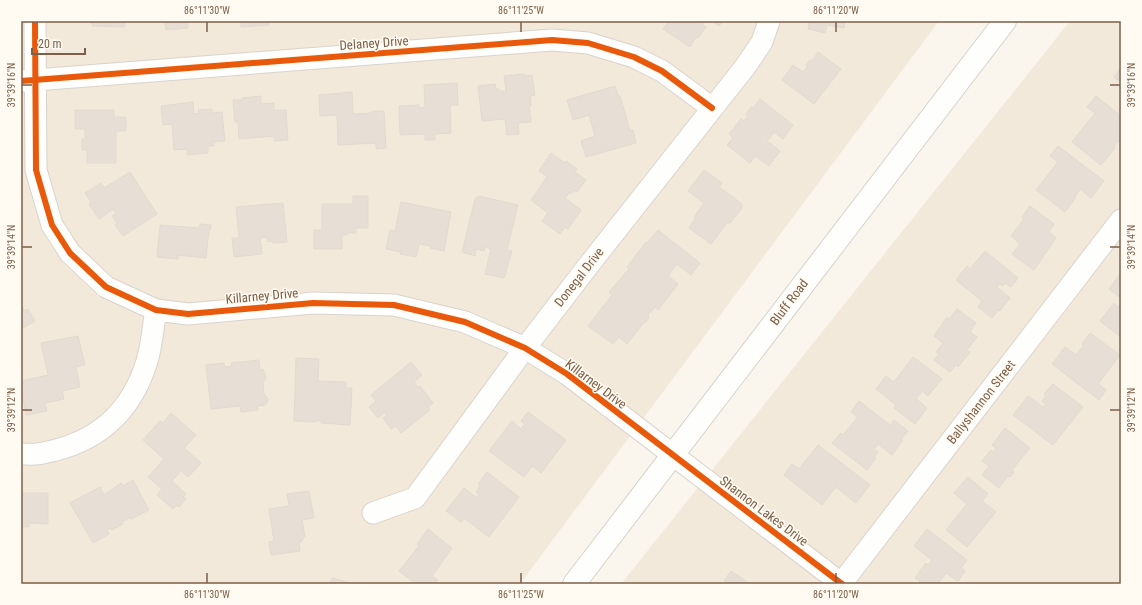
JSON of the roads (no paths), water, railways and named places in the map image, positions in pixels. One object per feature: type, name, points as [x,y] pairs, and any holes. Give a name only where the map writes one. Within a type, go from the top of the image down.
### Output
[{"type":"main road","name":"Bluff Road","points":[[574,584],[1005,21]]},
{"type":"street","name":"Killarney Drive","points":[[35,21],[28,81],[36,170],[52,226],[70,253],[106,287],[156,310],[188,314],[313,303],[394,305],[465,322],[525,348],[567,374],[672,455]]},
{"type":"street","name":"Donegal Drive","points":[[373,513],[415,498],[525,348],[745,67],[762,42],[769,21]]},
{"type":"street","name":"Delaney Drive","points":[[28,81],[552,40],[595,44],[634,56],[662,71],[712,108]]},
{"type":"street","name":"Ballyshannon Street","points":[[841,584],[1121,220]]},
{"type":"street","points":[[21,454],[42,454],[81,442],[109,424],[131,399],[147,361],[156,310]]},
{"type":"street","name":"Shannon Lakes Drive","points":[[672,455],[841,584]]}]
